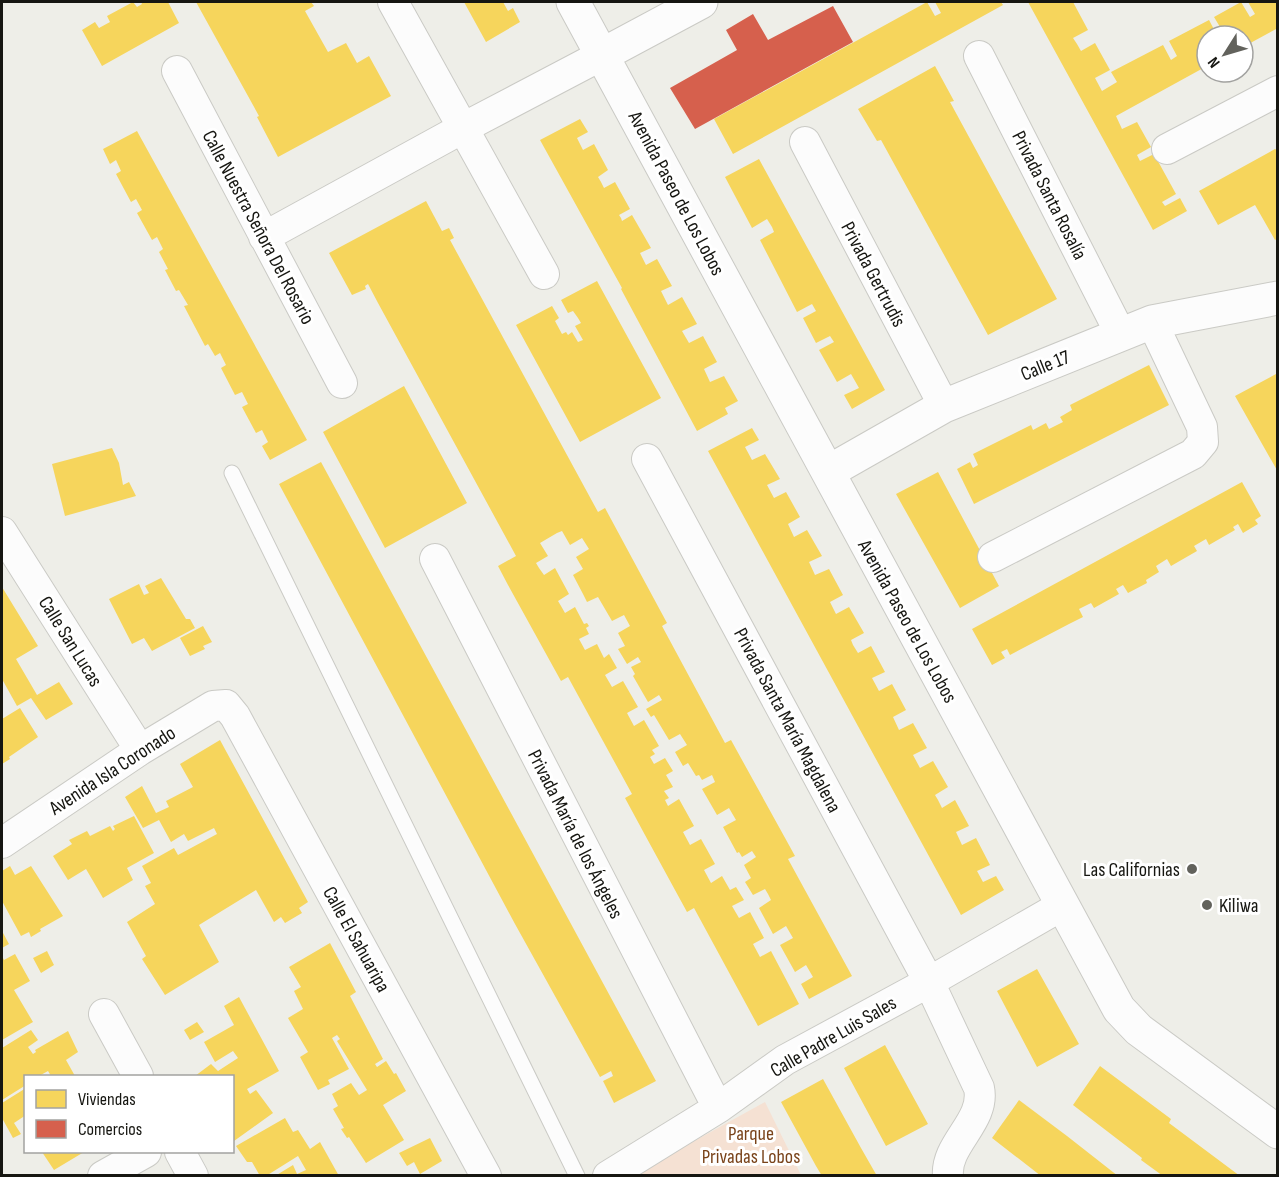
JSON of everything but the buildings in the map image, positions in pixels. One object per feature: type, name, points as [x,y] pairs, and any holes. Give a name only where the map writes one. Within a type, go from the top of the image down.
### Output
[{"type":"street","points":[[393,2],[544,274]]},
{"type":"street","name":"Avenida Paseo de Los Lobos","points":[[573,2],[1119,1009],[1139,1030],[1278,1132]]},
{"type":"street","points":[[264,237],[701,2]]},
{"type":"street","name":"Privada Santa Rosalía","points":[[979,56],[1121,335]]},
{"type":"street","name":"Calle Nuestra Señora Del Rosario","points":[[177,71],[342,382]]},
{"type":"street","points":[[1167,149],[1278,91]]},
{"type":"street","name":"Privada Gertrudis","points":[[805,142],[944,406]]},
{"type":"street","name":"Calle 17","points":[[828,472],[944,406],[1152,322],[1278,298]]},
{"type":"street","points":[[993,557],[1193,454],[1203,442],[1202,427],[1152,322]]},
{"type":"street","name":"Privada Santa María Magdalena","points":[[647,459],[929,982],[978,1088],[981,1099],[947,1165],[948,1176]]},
{"type":"street","name":"Calle San Lucas","points":[[2,532],[140,750]]},
{"type":"street","name":"Privada María de los Ángeles","points":[[435,559],[718,1108]]},
{"type":"street","name":"Avenida Isla Coronado","points":[[2,843],[140,750],[213,706],[226,705]]},
{"type":"street","name":"Calle El Sahuaripa","points":[[226,705],[235,716],[486,1176]]},
{"type":"street","name":"Calle Padre Luis Sales","points":[[608,1176],[718,1108],[785,1060],[929,982],[1063,904]]},
{"type":"street","points":[[104,1014],[137,1075]]},
{"type":"street","points":[[103,1176],[144,1153]]},
{"type":"street","points":[[181,1153],[193,1176]]},
{"type":"lane","points":[[232,473],[577,1176]]},
{"type":"green space","name":"Parque Privadas Lobos","points":[[765,1102],[801,1175],[631,1176]]},
{"type":"place","name":"Las Californias","points":[[1192,869]]},
{"type":"place","name":"Kiliwa","points":[[1207,905]]}]
